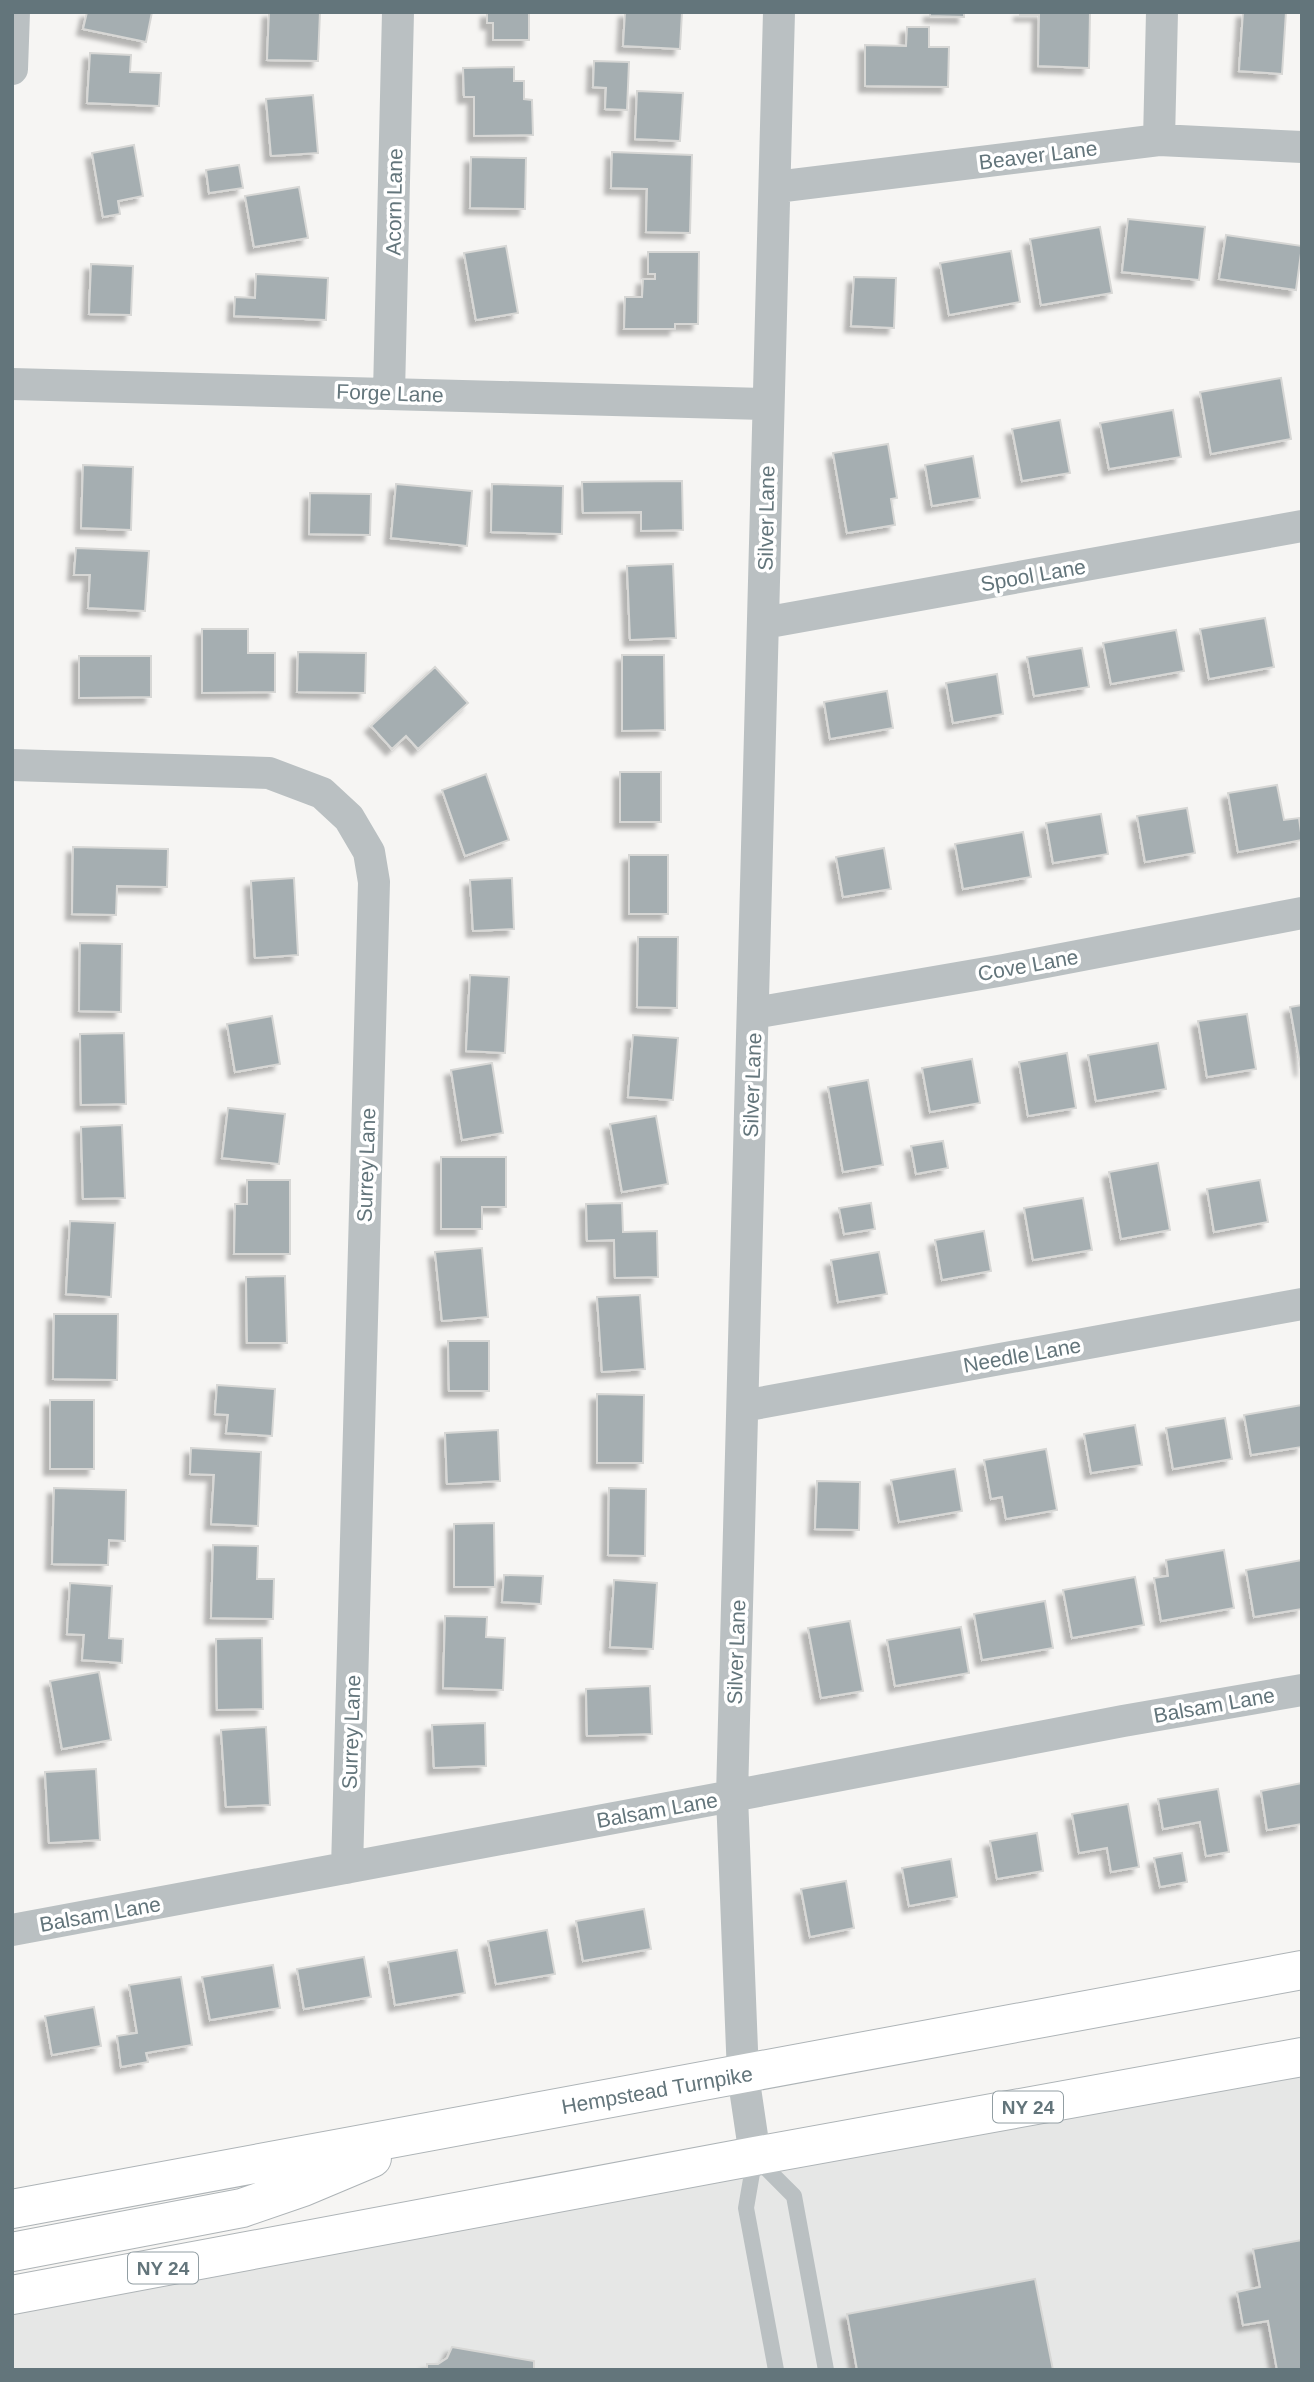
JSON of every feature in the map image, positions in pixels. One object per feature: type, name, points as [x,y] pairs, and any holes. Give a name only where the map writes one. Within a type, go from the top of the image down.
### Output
[{"type":"main road","name":"Hempstead Turnpike","points":[[12,2209],[1302,1970]]},
{"type":"main road","name":"NY 24","points":[[12,2295],[1302,2057]]},
{"type":"main road","points":[[12,2252],[242,2208],[303,2188],[435,2131]]},
{"type":"street","points":[[12,69],[14,12]]},
{"type":"street","name":"Acorn Lane","points":[[389,393],[398,12]]},
{"type":"street","name":"Silver Lane","points":[[755,2156],[743,2075],[733,1797],[779,12]]},
{"type":"street","points":[[1159,140],[1161,12]]},
{"type":"street","name":"Beaver Lane","points":[[776,187],[1159,140],[1302,147]]},
{"type":"street","name":"Forge Lane","points":[[12,384],[768,404]]},
{"type":"street","name":"Spool Lane","points":[[764,623],[1302,526]]},
{"type":"street","name":"Surrey Lane","points":[[12,765],[269,772],[322,793],[349,818],[369,852],[374,882],[347,1868]]},
{"type":"street","name":"Cove Lane","points":[[754,1013],[1004,970],[1302,913]]},
{"type":"street","name":"Needle Lane","points":[[743,1406],[1302,1304]]},
{"type":"street","name":"Balsam Lane","points":[[12,1930],[733,1797],[1123,1721],[1302,1690]]},
{"type":"lane","points":[[755,2156],[746,2208],[776,2370]]},
{"type":"lane","points":[[755,2156],[794,2196],[826,2370]]},
{"type":"shaded area","points":[[1302,2064],[1302,2370],[12,2370],[12,2297]]},
{"type":"building","points":[[87,12],[152,12],[146,42],[83,29]]},
{"type":"building","points":[[269,12],[320,12],[318,61],[267,60]]},
{"type":"building","points":[[487,12],[529,12],[529,40],[493,40],[493,23],[487,23]]},
{"type":"building","points":[[625,12],[682,12],[680,49],[623,46]]},
{"type":"building","points":[[930,12],[964,12],[964,17],[930,16]]},
{"type":"building","points":[[1020,12],[1090,12],[1089,68],[1038,66],[1039,15],[1020,15]]},
{"type":"building","points":[[1243,12],[1286,12],[1282,74],[1239,71]]},
{"type":"building","points":[[907,27],[929,27],[929,47],[949,47],[948,87],[865,86],[865,45],[906,46]]},
{"type":"building","points":[[90,53],[131,55],[130,72],[161,73],[159,106],[87,103]]},
{"type":"building","points":[[594,61],[629,62],[627,110],[605,109],[606,88],[593,87]]},
{"type":"building","points":[[514,67],[514,81],[524,81],[524,99],[532,100],[533,135],[474,136],[474,97],[464,97],[463,68]]},
{"type":"building","points":[[637,91],[683,93],[680,141],[635,139]]},
{"type":"building","points":[[313,95],[318,153],[271,156],[266,99]]},
{"type":"building","points":[[134,145],[143,196],[118,201],[120,214],[103,217],[92,153]]},
{"type":"building","points":[[612,152],[692,155],[690,233],[646,232],[647,189],[611,188]]},
{"type":"building","points":[[471,157],[526,158],[525,209],[470,208]]},
{"type":"building","points":[[239,165],[243,188],[209,193],[206,170]]},
{"type":"building","points":[[299,187],[308,238],[254,247],[245,196]]},
{"type":"building","points":[[1128,219],[1205,227],[1199,280],[1122,272]]},
{"type":"building","points":[[1100,227],[1112,293],[1041,305],[1030,239]]},
{"type":"building","points":[[1226,235],[1302,246],[1296,290],[1219,279]]},
{"type":"building","points":[[506,246],[518,313],[476,320],[464,253]]},
{"type":"building","points":[[1011,251],[1020,302],[949,315],[940,263]]},
{"type":"building","points":[[648,252],[699,252],[698,324],[675,324],[675,329],[624,329],[625,297],[642,297],[643,279],[655,279],[655,274],[648,274]]},
{"type":"building","points":[[91,264],[133,266],[131,315],[89,314]]},
{"type":"building","points":[[256,274],[328,278],[326,320],[234,316],[235,297],[255,298]]},
{"type":"building","points":[[854,277],[896,278],[894,328],[851,326]]},
{"type":"building","points":[[1281,378],[1291,439],[1211,454],[1200,392]]},
{"type":"building","points":[[1173,410],[1181,457],[1109,469],[1100,423]]},
{"type":"building","points":[[1060,420],[1070,473],[1022,481],[1012,429]]},
{"type":"building","points":[[888,444],[897,498],[891,499],[895,525],[847,533],[833,453]]},
{"type":"building","points":[[973,456],[980,498],[932,506],[925,465]]},
{"type":"building","points":[[83,465],[133,467],[131,530],[81,528]]},
{"type":"building","points":[[682,481],[683,530],[641,531],[641,512],[583,513],[582,482]]},
{"type":"building","points":[[396,484],[472,491],[467,546],[391,538]]},
{"type":"building","points":[[492,484],[563,486],[562,534],[491,532]]},
{"type":"building","points":[[310,493],[371,494],[370,535],[309,534]]},
{"type":"building","points":[[76,548],[149,551],[145,611],[88,608],[90,575],[74,575]]},
{"type":"building","points":[[673,564],[676,638],[630,640],[627,566]]},
{"type":"building","points":[[1265,618],[1274,667],[1209,679],[1200,629]]},
{"type":"building","points":[[202,629],[248,629],[248,653],[275,653],[275,692],[202,693]]},
{"type":"building","points":[[1176,630],[1184,671],[1111,684],[1103,643]]},
{"type":"building","points":[[1082,648],[1089,687],[1034,696],[1027,657]]},
{"type":"building","points":[[298,652],[366,653],[365,693],[297,692]]},
{"type":"building","points":[[622,655],[664,655],[665,730],[622,731]]},
{"type":"building","points":[[79,656],[151,656],[151,697],[79,698]]},
{"type":"building","points":[[435,667],[468,703],[418,749],[406,736],[392,749],[371,726]]},
{"type":"building","points":[[997,674],[1003,714],[953,723],[946,683]]},
{"type":"building","points":[[887,691],[893,728],[830,739],[824,702]]},
{"type":"building","points":[[620,772],[661,772],[661,822],[620,822]]},
{"type":"building","points":[[486,774],[509,840],[465,856],[442,790]]},
{"type":"building","points":[[1277,785],[1284,820],[1299,818],[1302,840],[1238,852],[1228,793]]},
{"type":"building","points":[[1187,808],[1195,853],[1145,862],[1137,816]]},
{"type":"building","points":[[1101,814],[1108,854],[1053,863],[1046,823]]},
{"type":"building","points":[[1023,832],[1031,877],[963,889],[955,844]]},
{"type":"building","points":[[73,847],[168,849],[167,887],[117,886],[116,915],[72,914]]},
{"type":"building","points":[[884,848],[891,889],[843,897],[836,857]]},
{"type":"building","points":[[629,855],[668,855],[668,914],[629,914]]},
{"type":"building","points":[[294,878],[298,955],[255,958],[251,881]]},
{"type":"building","points":[[512,878],[514,929],[473,931],[470,880]]},
{"type":"building","points":[[638,937],[678,937],[677,1008],[637,1007]]},
{"type":"building","points":[[80,943],[122,944],[121,1012],[79,1011]]},
{"type":"building","points":[[470,975],[509,977],[505,1053],[466,1051]]},
{"type":"building","points":[[1302,1005],[1302,1070],[1301,1070],[1290,1007]]},
{"type":"building","points":[[1247,1014],[1256,1069],[1207,1077],[1198,1021]]},
{"type":"building","points":[[272,1016],[280,1064],[235,1072],[227,1024]]},
{"type":"building","points":[[124,1033],[126,1104],[81,1105],[80,1034]]},
{"type":"building","points":[[633,1035],[678,1038],[673,1100],[628,1097]]},
{"type":"building","points":[[1158,1043],[1166,1089],[1096,1101],[1088,1055]]},
{"type":"building","points":[[1067,1053],[1076,1108],[1028,1116],[1019,1062]]},
{"type":"building","points":[[972,1059],[980,1103],[930,1112],[922,1068]]},
{"type":"building","points":[[492,1063],[503,1133],[462,1140],[451,1070]]},
{"type":"building","points":[[868,1080],[883,1165],[843,1172],[828,1087]]},
{"type":"building","points":[[228,1108],[285,1114],[279,1164],[222,1158]]},
{"type":"building","points":[[656,1116],[668,1184],[622,1192],[610,1124]]},
{"type":"building","points":[[122,1125],[125,1198],[83,1199],[81,1127]]},
{"type":"building","points":[[943,1141],[948,1168],[916,1174],[911,1146]]},
{"type":"building","points":[[441,1157],[506,1157],[506,1207],[482,1207],[482,1229],[441,1229]]},
{"type":"building","points":[[1158,1163],[1170,1230],[1121,1239],[1109,1172]]},
{"type":"building","points":[[247,1180],[290,1180],[290,1254],[234,1254],[235,1204],[247,1204]]},
{"type":"building","points":[[1260,1180],[1268,1222],[1214,1232],[1207,1189]]},
{"type":"building","points":[[1083,1198],[1092,1250],[1033,1260],[1024,1208]]},
{"type":"building","points":[[622,1203],[623,1232],[657,1231],[658,1277],[615,1278],[614,1240],[587,1241],[586,1204]]},
{"type":"building","points":[[871,1203],[875,1229],[844,1234],[839,1208]]},
{"type":"building","points":[[70,1221],[115,1223],[111,1297],[66,1294]]},
{"type":"building","points":[[984,1231],[991,1271],[942,1280],[935,1240]]},
{"type":"building","points":[[482,1248],[488,1317],[442,1321],[435,1252]]},
{"type":"building","points":[[879,1252],[887,1294],[838,1302],[831,1260]]},
{"type":"building","points":[[285,1276],[287,1343],[247,1343],[246,1277]]},
{"type":"building","points":[[640,1295],[645,1369],[602,1372],[597,1297]]},
{"type":"building","points":[[54,1314],[118,1314],[117,1380],[53,1379]]},
{"type":"building","points":[[448,1341],[489,1341],[489,1391],[449,1391]]},
{"type":"building","points":[[217,1385],[275,1389],[272,1436],[226,1433],[228,1415],[215,1414]]},
{"type":"building","points":[[597,1394],[644,1395],[643,1463],[597,1463]]},
{"type":"building","points":[[50,1400],[94,1400],[94,1469],[50,1469]]},
{"type":"building","points":[[1302,1405],[1302,1447],[1251,1455],[1244,1415]]},
{"type":"building","points":[[1225,1418],[1232,1459],[1173,1469],[1166,1428]]},
{"type":"building","points":[[1135,1425],[1142,1465],[1091,1473],[1084,1434]]},
{"type":"building","points":[[498,1430],[500,1481],[447,1484],[445,1433]]},
{"type":"building","points":[[191,1448],[261,1452],[258,1526],[211,1524],[214,1475],[190,1474]]},
{"type":"building","points":[[1046,1449],[1057,1510],[1006,1519],[1002,1497],[991,1499],[984,1460]]},
{"type":"building","points":[[955,1469],[962,1511],[899,1522],[891,1480]]},
{"type":"building","points":[[817,1481],[860,1482],[859,1530],[815,1529]]},
{"type":"building","points":[[54,1488],[126,1490],[125,1541],[109,1540],[108,1565],[52,1564]]},
{"type":"building","points":[[609,1488],[646,1489],[645,1556],[608,1555]]},
{"type":"building","points":[[494,1523],[495,1587],[454,1587],[454,1524]]},
{"type":"building","points":[[213,1545],[258,1546],[257,1579],[274,1579],[273,1619],[211,1618]]},
{"type":"building","points":[[1224,1550],[1234,1608],[1161,1621],[1154,1578],[1168,1576],[1166,1560]]},
{"type":"building","points":[[1302,1560],[1302,1609],[1254,1617],[1246,1570]]},
{"type":"building","points":[[504,1575],[543,1576],[541,1604],[502,1602]]},
{"type":"building","points":[[1135,1577],[1144,1625],[1072,1638],[1063,1590]]},
{"type":"building","points":[[614,1580],[657,1583],[653,1649],[610,1647]]},
{"type":"building","points":[[70,1583],[112,1586],[109,1638],[123,1639],[122,1663],[82,1660],[84,1635],[67,1634]]},
{"type":"building","points":[[1045,1601],[1053,1648],[982,1660],[974,1614]]},
{"type":"building","points":[[445,1616],[487,1617],[486,1637],[505,1638],[503,1690],[443,1688]]},
{"type":"building","points":[[850,1621],[863,1691],[821,1698],[808,1628]]},
{"type":"building","points":[[961,1627],[969,1673],[895,1686],[887,1640]]},
{"type":"building","points":[[262,1638],[263,1709],[217,1710],[216,1639]]},
{"type":"building","points":[[99,1672],[111,1740],[62,1749],[50,1681]]},
{"type":"building","points":[[650,1686],[652,1734],[587,1736],[586,1689]]},
{"type":"building","points":[[485,1723],[486,1766],[434,1768],[432,1725]]},
{"type":"building","points":[[266,1727],[270,1805],[226,1807],[221,1730]]},
{"type":"building","points":[[96,1769],[100,1840],[49,1843],[45,1772]]},
{"type":"building","points":[[1302,1783],[1302,1824],[1267,1830],[1261,1791]]},
{"type":"building","points":[[1218,1789],[1229,1852],[1206,1856],[1200,1822],[1163,1829],[1158,1799]]},
{"type":"building","points":[[1128,1804],[1139,1867],[1111,1872],[1107,1848],[1079,1853],[1072,1814]]},
{"type":"building","points":[[1037,1833],[1043,1871],[997,1879],[990,1841]]},
{"type":"building","points":[[1182,1853],[1187,1882],[1160,1887],[1154,1858]]},
{"type":"building","points":[[951,1859],[957,1897],[909,1906],[902,1868]]},
{"type":"building","points":[[846,1881],[854,1928],[810,1937],[801,1889]]},
{"type":"building","points":[[644,1909],[651,1949],[583,1961],[576,1921]]},
{"type":"building","points":[[547,1930],[555,1974],[496,1984],[488,1941]]},
{"type":"building","points":[[457,1950],[465,1993],[395,2005],[388,1962]]},
{"type":"building","points":[[364,1957],[371,1997],[304,2009],[297,1969]]},
{"type":"building","points":[[273,1965],[280,2008],[210,2020],[202,1977]]},
{"type":"building","points":[[181,1977],[192,2045],[146,2053],[148,2062],[121,2067],[117,2036],[137,2033],[129,1985]]},
{"type":"building","points":[[94,2007],[101,2046],[52,2055],[45,2016]]},
{"type":"building","points":[[1302,2240],[1302,2370],[1277,2370],[1268,2321],[1243,2325],[1237,2292],[1260,2287],[1253,2249]]},
{"type":"building","points":[[1035,2279],[1053,2370],[857,2370],[847,2314]]},
{"type":"building","points":[[452,2347],[534,2361],[534,2370],[427,2370],[427,2364],[438,2364],[447,2358]]}]
